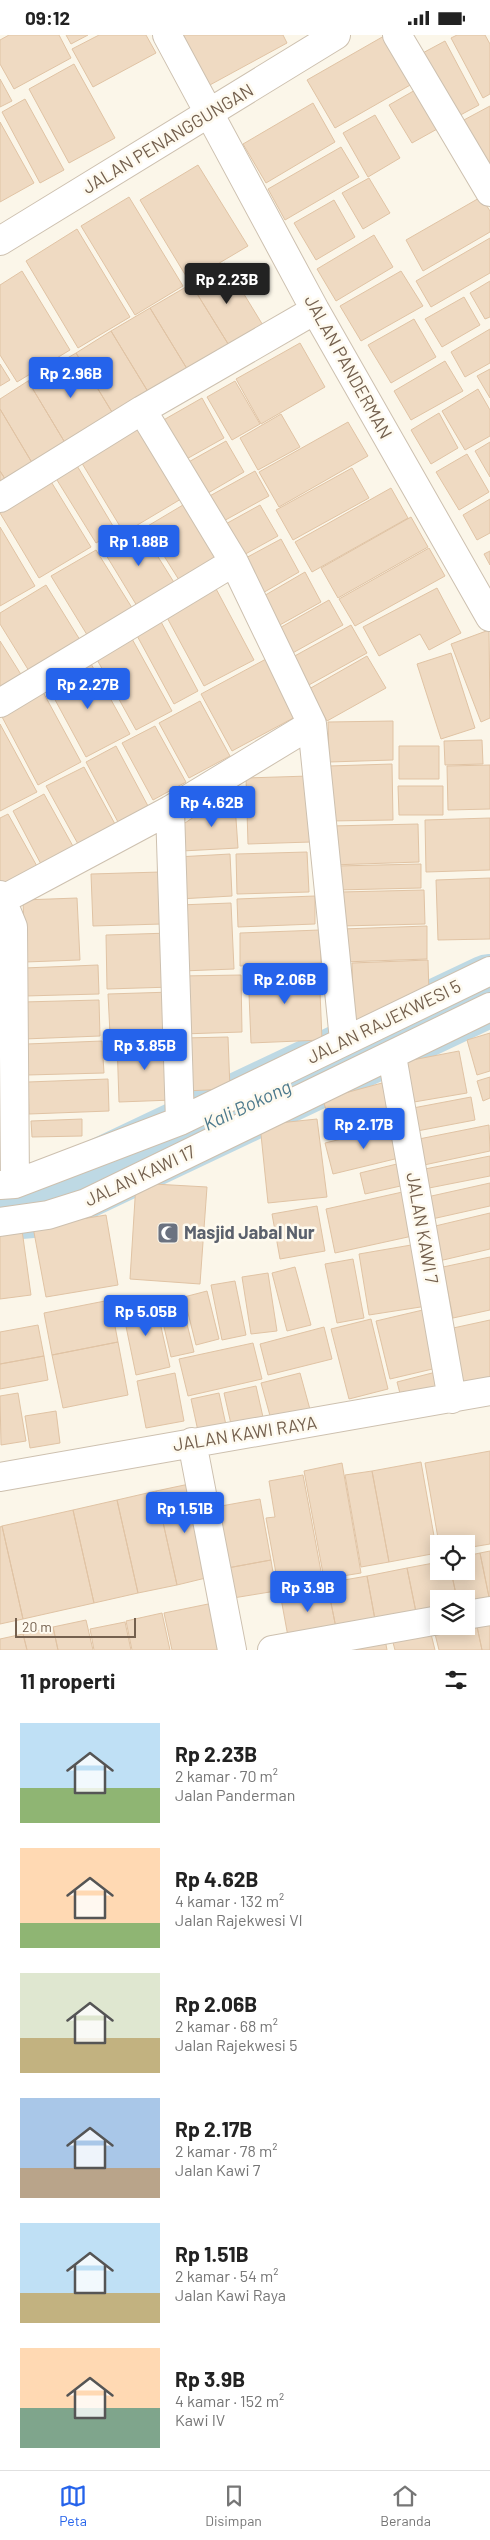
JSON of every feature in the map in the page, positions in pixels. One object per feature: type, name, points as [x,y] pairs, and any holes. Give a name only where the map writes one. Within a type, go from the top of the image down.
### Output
[{"type":"street","name":"JALAN PANDERMAN","points":[[166,35],[211,113],[316,310],[490,617]]},
{"type":"street","name":"JALAN PENANGGUNGAN","points":[[0,241],[336,35]]},
{"type":"street","points":[[398,35],[490,192]]},
{"type":"street","points":[[0,499],[142,410],[316,310]]},
{"type":"street","points":[[142,410],[234,562],[312,724],[344,1041]]},
{"type":"street","points":[[0,703],[234,562]]},
{"type":"street","points":[[8,1185],[12,927],[1,899],[170,810],[312,724]]},
{"type":"street","points":[[170,810],[180,1121]]},
{"type":"street","name":"JALAN RAJEKWESI 5","points":[[8,1185],[180,1121],[490,971]]},
{"type":"street","name":"JALAN KAWI 17","points":[[0,1222],[48,1215],[86,1203],[490,1007]]},
{"type":"street","name":"JALAN KAWI 7","points":[[392,1056],[452,1399]]},
{"type":"street","name":"JALAN KAWI RAYA","points":[[0,1477],[490,1391]]},
{"type":"street","points":[[192,1442],[232,1650]]},
{"type":"street","points":[[475,1614],[490,1611]]},
{"type":"street","points":[[272,1650],[430,1622]]},
{"type":"building","points":[[9,35],[59,35],[71,58],[14,89],[0,64],[0,40]]},
{"type":"building","points":[[66,35],[88,35],[71,44]]},
{"type":"building","points":[[99,35],[146,35],[156,53],[93,87],[72,49]]},
{"type":"building","points":[[179,35],[283,35],[287,43],[208,86]]},
{"type":"building","points":[[457,35],[485,35],[490,44],[490,94],[483,98],[451,38]]},
{"type":"building","points":[[384,36],[412,84],[335,128],[307,80]]},
{"type":"building","points":[[445,41],[479,105],[453,119],[419,55]]},
{"type":"building","points":[[74,64],[115,138],[69,163],[29,89]]},
{"type":"building","points":[[0,79],[12,101],[0,107]]},
{"type":"building","points":[[417,89],[439,128],[412,143],[389,105]]},
{"type":"building","points":[[25,99],[64,170],[40,183],[2,112]]},
{"type":"building","points":[[313,103],[335,142],[266,183],[243,144]]},
{"type":"building","points":[[490,106],[490,174],[462,121]]},
{"type":"building","points":[[375,115],[400,158],[368,177],[343,133]]},
{"type":"building","points":[[0,122],[34,183],[0,202]]},
{"type":"building","points":[[341,147],[359,177],[285,220],[268,189]]},
{"type":"building","points":[[198,165],[248,246],[189,281],[140,200]]},
{"type":"building","points":[[369,178],[390,213],[363,229],[342,193]]},
{"type":"building","points":[[129,197],[183,286],[135,315],[81,226]]},
{"type":"building","points":[[481,197],[490,211],[490,232],[423,271],[406,240]]},
{"type":"building","points":[[334,200],[355,237],[316,260],[294,223]]},
{"type":"building","points":[[77,229],[130,317],[78,348],[26,261]]},
{"type":"building","points":[[374,235],[393,267],[336,301],[317,269]]},
{"type":"building","points":[[490,238],[490,273],[431,307],[416,281]]},
{"type":"building","points":[[225,263],[264,327],[230,347],[191,284]]},
{"type":"building","points":[[22,271],[70,350],[17,382],[0,355],[0,285]]},
{"type":"building","points":[[401,271],[423,306],[361,341],[340,306]]},
{"type":"building","points":[[490,281],[490,317],[485,319],[470,293]]},
{"type":"building","points":[[191,284],[230,347],[189,372],[150,308]]},
{"type":"building","points":[[464,297],[480,325],[442,347],[425,319]]},
{"type":"building","points":[[150,308],[189,372],[150,395],[111,331]]},
{"type":"building","points":[[414,319],[436,357],[391,383],[368,345]]},
{"type":"building","points":[[490,329],[490,363],[465,377],[451,352]]},
{"type":"building","points":[[111,331],[150,395],[115,417],[76,353]]},
{"type":"building","points":[[300,343],[325,387],[261,424],[236,379]]},
{"type":"building","points":[[76,353],[115,417],[67,446],[28,381]]},
{"type":"building","points":[[445,361],[463,391],[411,420],[394,391]]},
{"type":"building","points":[[0,364],[10,380],[0,386]]},
{"type":"building","points":[[490,369],[490,398],[477,376]]},
{"type":"building","points":[[28,381],[67,446],[34,466],[0,409],[0,399]]},
{"type":"building","points":[[235,381],[260,424],[232,440],[207,397]]},
{"type":"building","points":[[478,389],[490,410],[490,436],[465,450],[442,411]]},
{"type":"building","points":[[202,398],[224,438],[183,461],[160,422]]},
{"type":"building","points":[[0,409],[34,466],[7,482],[0,471]]},
{"type":"building","points":[[439,413],[458,448],[431,464],[411,430]]},
{"type":"building","points":[[281,414],[300,447],[258,470],[240,438]]},
{"type":"building","points":[[348,422],[368,456],[279,507],[259,472]]},
{"type":"building","points":[[137,426],[181,499],[124,533],[80,460]]},
{"type":"building","points":[[226,441],[244,472],[203,496],[185,464]]},
{"type":"building","points":[[490,442],[490,477],[475,451]]},
{"type":"building","points":[[467,454],[489,492],[459,510],[436,472]]},
{"type":"building","points":[[73,459],[116,531],[96,543],[52,472]]},
{"type":"building","points":[[352,468],[369,498],[293,540],[276,510]]},
{"type":"building","points":[[0,471],[7,482],[0,485]]},
{"type":"building","points":[[255,471],[269,496],[220,523],[206,498]]},
{"type":"building","points":[[47,475],[91,547],[39,578],[0,513],[0,503]]},
{"type":"building","points":[[391,488],[408,518],[312,572],[295,542]]},
{"type":"building","points":[[490,499],[490,533],[477,540],[463,515]]},
{"type":"building","points":[[188,502],[221,555],[179,580],[146,527]]},
{"type":"building","points":[[260,505],[278,536],[240,557],[222,526]]},
{"type":"building","points":[[411,517],[428,547],[338,598],[321,568]]},
{"type":"building","points":[[0,527],[35,586],[0,606]]},
{"type":"building","points":[[140,528],[175,584],[137,606],[103,550]]},
{"type":"building","points":[[281,539],[299,572],[261,594],[242,560]]},
{"type":"building","points":[[429,548],[445,576],[355,626],[339,599]]},
{"type":"building","points":[[96,550],[134,611],[89,638],[51,576]]},
{"type":"building","points":[[490,551],[490,565],[484,554]]},
{"type":"building","points":[[305,572],[321,602],[278,626],[262,597]]},
{"type":"building","points":[[46,585],[80,640],[29,671],[0,624],[0,613]]},
{"type":"building","points":[[214,585],[254,660],[204,686],[164,612]]},
{"type":"building","points":[[437,588],[461,633],[429,650],[420,634],[379,656],[363,627]]},
{"type":"building","points":[[329,600],[343,625],[289,655],[276,630]]},
{"type":"building","points":[[159,618],[198,691],[174,704],[135,632]]},
{"type":"building","points":[[351,625],[367,653],[307,686],[291,658]]},
{"type":"building","points":[[489,630],[490,718],[481,722],[451,644]]},
{"type":"building","points":[[131,637],[172,711],[136,730],[95,656]]},
{"type":"building","points":[[0,641],[22,676],[0,690]]},
{"type":"building","points":[[451,653],[475,728],[441,739],[417,664]]},
{"type":"building","points":[[367,656],[386,688],[327,721],[309,689]]},
{"type":"building","points":[[266,659],[297,716],[232,751],[201,694]]},
{"type":"building","points":[[90,662],[130,734],[86,757],[47,685]]},
{"type":"building","points":[[43,692],[81,762],[38,785],[1,715]]},
{"type":"building","points":[[200,701],[230,756],[189,778],[159,723]]},
{"type":"building","points":[[393,721],[393,760],[329,762],[328,722]]},
{"type":"building","points":[[0,724],[37,792],[0,811]]},
{"type":"building","points":[[155,726],[186,782],[153,800],[122,743]]},
{"type":"building","points":[[482,740],[483,764],[445,765],[444,741]]},
{"type":"building","points":[[116,746],[148,806],[118,822],[86,762]]},
{"type":"building","points":[[399,746],[439,746],[439,779],[399,779]]},
{"type":"building","points":[[392,764],[393,820],[330,821],[329,766]]},
{"type":"building","points":[[490,765],[490,809],[448,810],[447,766]]},
{"type":"building","points":[[84,767],[115,824],[78,844],[46,786]]},
{"type":"building","points":[[309,776],[311,842],[248,844],[246,778]]},
{"type":"building","points":[[398,786],[443,786],[443,815],[399,815]]},
{"type":"building","points":[[234,790],[238,848],[182,851],[179,827]]},
{"type":"building","points":[[44,794],[74,848],[42,866],[13,811]]},
{"type":"building","points":[[8,814],[38,868],[4,887],[0,880],[0,818]]},
{"type":"building","points":[[490,818],[490,870],[426,872],[425,820]]},
{"type":"building","points":[[418,824],[419,862],[331,865],[330,826]]},
{"type":"building","points":[[307,852],[309,892],[237,894],[236,854]]},
{"type":"building","points":[[230,854],[232,896],[179,899],[177,857]]},
{"type":"building","points":[[421,864],[421,888],[337,890],[337,866]]},
{"type":"building","points":[[161,872],[162,924],[93,926],[91,874]]},
{"type":"building","points":[[490,878],[490,939],[438,940],[436,880]]},
{"type":"building","points":[[424,890],[425,924],[341,926],[341,892]]},
{"type":"building","points":[[315,896],[315,924],[238,927],[237,899]]},
{"type":"building","points":[[77,898],[80,960],[25,962],[23,900]]},
{"type":"building","points":[[231,903],[234,969],[182,971],[179,905]]},
{"type":"building","points":[[427,926],[427,959],[343,962],[342,929]]},
{"type":"building","points":[[320,930],[321,963],[240,966],[240,933]]},
{"type":"building","points":[[170,933],[172,987],[107,989],[106,935]]},
{"type":"building","points":[[428,960],[429,994],[354,1023],[352,963]]},
{"type":"building","points":[[98,965],[99,994],[25,996],[24,968]]},
{"type":"building","points":[[319,967],[322,1040],[251,1043],[248,969]]},
{"type":"building","points":[[241,975],[242,1032],[182,1034],[181,976]]},
{"type":"building","points":[[172,992],[173,1032],[110,1034],[108,994]]},
{"type":"building","points":[[99,1000],[100,1036],[24,1039],[23,1002]]},
{"type":"building","points":[[490,1033],[490,1071],[477,1075],[467,1040]]},
{"type":"building","points":[[228,1037],[230,1089],[184,1091],[184,1038]]},
{"type":"building","points":[[171,1040],[173,1100],[119,1102],[117,1042]]},
{"type":"building","points":[[102,1041],[104,1073],[27,1075],[27,1044]]},
{"type":"building","points":[[459,1051],[467,1093],[414,1102],[407,1061]]},
{"type":"building","points":[[490,1077],[490,1098],[483,1101],[477,1081]]},
{"type":"building","points":[[108,1079],[109,1111],[29,1114],[28,1082]]},
{"type":"building","points":[[382,1083],[392,1121],[333,1136],[323,1099]]},
{"type":"building","points":[[471,1097],[475,1120],[417,1131],[413,1108]]},
{"type":"building","points":[[82,1119],[82,1136],[32,1137],[31,1121]]},
{"type":"building","points":[[317,1119],[327,1197],[268,1203],[260,1125]]},
{"type":"building","points":[[489,1125],[490,1151],[424,1165],[419,1139]]},
{"type":"building","points":[[395,1126],[403,1157],[333,1174],[325,1143]]},
{"type":"building","points":[[0,1131],[5,1131],[6,1163],[0,1163]]},
{"type":"building","points":[[490,1156],[490,1176],[424,1189],[420,1170]]},
{"type":"building","points":[[401,1163],[405,1185],[365,1194],[360,1173]]},
{"type":"building","name":"Masjid Jabal Nur","points":[[136,1183],[207,1187],[200,1284],[130,1279]]},
{"type":"building","points":[[490,1183],[490,1206],[432,1219],[427,1197]]},
{"type":"building","points":[[407,1191],[417,1235],[335,1253],[326,1209]]},
{"type":"building","points":[[317,1206],[325,1251],[280,1259],[272,1214]]},
{"type":"building","points":[[490,1213],[490,1249],[439,1261],[431,1227]]},
{"type":"building","points":[[106,1215],[118,1285],[46,1297],[33,1227]]},
{"type":"building","points":[[22,1230],[31,1295],[0,1299],[0,1233]]},
{"type":"building","points":[[417,1244],[427,1306],[369,1315],[359,1254]]},
{"type":"building","points":[[490,1257],[490,1310],[453,1318],[443,1267]]},
{"type":"building","points":[[353,1259],[364,1318],[337,1323],[325,1264]]},
{"type":"building","points":[[295,1267],[311,1325],[287,1331],[272,1273]]},
{"type":"building","points":[[268,1273],[277,1331],[251,1334],[242,1277]]},
{"type":"building","points":[[235,1281],[246,1335],[222,1340],[211,1285]]},
{"type":"building","points":[[207,1291],[219,1339],[196,1345],[184,1297]]},
{"type":"building","points":[[180,1296],[194,1352],[171,1357],[158,1301]]},
{"type":"building","points":[[110,1300],[118,1342],[52,1355],[44,1313]]},
{"type":"building","points":[[155,1300],[170,1367],[136,1375],[122,1307]]},
{"type":"building","points":[[427,1309],[441,1367],[390,1379],[376,1321]]},
{"type":"building","points":[[371,1319],[388,1389],[349,1399],[331,1329]]},
{"type":"building","points":[[490,1320],[490,1385],[458,1392],[444,1330]]},
{"type":"building","points":[[38,1325],[44,1356],[0,1364],[0,1332]]},
{"type":"building","points":[[324,1327],[332,1359],[268,1375],[260,1344]]},
{"type":"building","points":[[118,1342],[128,1395],[63,1408],[52,1355]]},
{"type":"building","points":[[253,1343],[262,1379],[188,1396],[179,1359]]},
{"type":"building","points":[[44,1356],[48,1380],[0,1389],[0,1364]]},
{"type":"building","points":[[436,1372],[441,1391],[402,1401],[397,1382]]},
{"type":"building","points":[[175,1373],[184,1421],[146,1428],[137,1381]]},
{"type":"building","points":[[300,1373],[311,1413],[272,1423],[261,1383]]},
{"type":"building","points":[[256,1386],[265,1426],[233,1433],[224,1393]]},
{"type":"building","points":[[18,1393],[26,1441],[1,1445],[0,1396]]},
{"type":"building","points":[[219,1393],[226,1425],[198,1431],[191,1399]]},
{"type":"building","points":[[56,1411],[60,1443],[30,1448],[25,1416]]},
{"type":"building","points":[[490,1451],[490,1544],[475,1546],[475,1535],[437,1535],[425,1463]]},
{"type":"building","points":[[421,1462],[434,1535],[430,1535],[430,1554],[389,1562],[372,1471]]},
{"type":"building","points":[[342,1463],[361,1573],[324,1579],[304,1471]]},
{"type":"building","points":[[372,1471],[389,1562],[361,1567],[345,1475]]},
{"type":"building","points":[[303,1475],[323,1582],[279,1590],[266,1518],[275,1517],[269,1481]]},
{"type":"building","points":[[194,1483],[214,1576],[177,1585],[156,1491]]},
{"type":"building","points":[[156,1491],[177,1585],[138,1593],[117,1500]]},
{"type":"building","points":[[260,1499],[271,1560],[222,1569],[210,1508]]},
{"type":"building","points":[[117,1500],[138,1593],[94,1603],[73,1510]]},
{"type":"building","points":[[73,1510],[94,1603],[23,1619],[2,1526]]},
{"type":"building","points":[[2,1526],[23,1619],[0,1624],[0,1527]]},
{"type":"building","points":[[490,1551],[490,1602],[480,1553]]},
{"type":"building","points":[[480,1553],[490,1602],[475,1605],[475,1590],[455,1590],[453,1580],[475,1580],[475,1554]]},
{"type":"building","points":[[271,1560],[276,1591],[227,1599],[222,1569]]},
{"type":"building","points":[[430,1564],[430,1580],[453,1580],[455,1590],[430,1590],[430,1615],[417,1617],[407,1568]]},
{"type":"building","points":[[407,1568],[417,1617],[376,1625],[367,1576]]},
{"type":"building","points":[[367,1576],[376,1625],[337,1633],[327,1583]]},
{"type":"building","points":[[327,1583],[337,1633],[289,1642],[280,1593]]},
{"type":"building","points":[[218,1602],[228,1647],[216,1650],[172,1650],[164,1613]]},
{"type":"building","points":[[162,1613],[170,1650],[132,1650],[126,1621]]},
{"type":"building","points":[[490,1614],[490,1650],[482,1650],[475,1617]]},
{"type":"building","points":[[475,1617],[482,1650],[439,1650],[435,1635],[475,1635]]},
{"type":"building","points":[[86,1620],[93,1650],[58,1650],[53,1627]]},
{"type":"building","points":[[125,1622],[131,1650],[94,1650],[90,1629]]},
{"type":"building","points":[[429,1626],[435,1650],[395,1650],[391,1635]]},
{"type":"building","points":[[53,1627],[58,1650],[27,1650],[23,1634]]},
{"type":"building","points":[[23,1634],[27,1650],[0,1650],[0,1639]]},
{"type":"building","points":[[384,1634],[387,1650],[345,1650]]},
{"type":"waterway","name":"Kali Bokong","points":[[0,1205],[45,1201],[490,990]]},
{"type":"place","name":"Masjid Jabal Nur","points":[[168,1233]]}]
